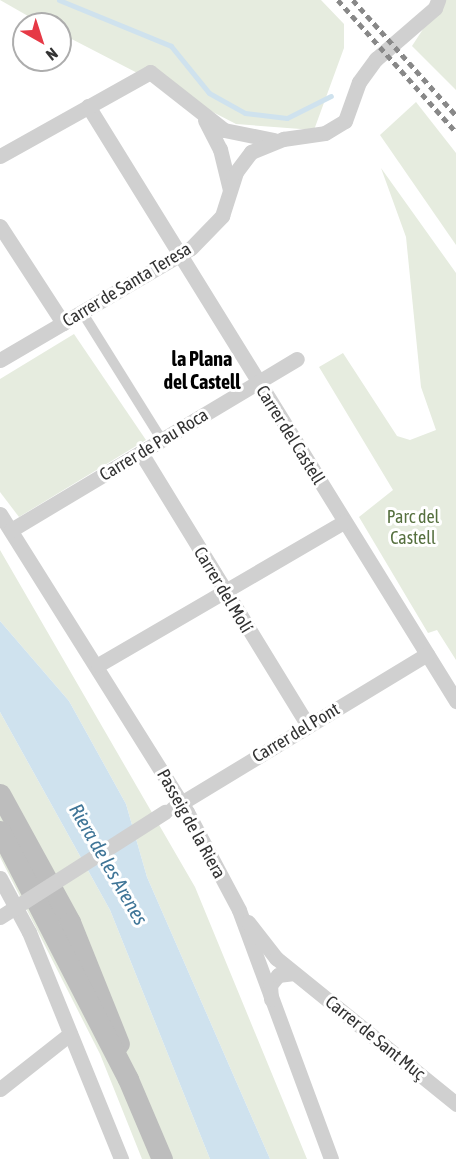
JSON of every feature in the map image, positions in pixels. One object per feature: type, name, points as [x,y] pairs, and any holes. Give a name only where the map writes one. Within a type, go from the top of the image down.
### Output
[{"type":"main road","points":[[0,794],[74,933],[117,1034],[128,1079]]},
{"type":"main road","points":[[0,831],[128,1079],[162,1159]]},
{"type":"street","name":"Carrer de Santa Teresa","points":[[0,360],[180,254],[207,234],[231,195],[241,162],[251,152],[282,139],[325,133],[345,121],[359,82],[404,32],[435,8],[438,0]]},
{"type":"street","points":[[0,156],[150,72],[200,113],[241,136],[282,139]]},
{"type":"street","name":"Carrer del Castell","points":[[88,106],[456,701]]},
{"type":"street","points":[[200,113],[220,149],[231,195]]},
{"type":"street","points":[[0,226],[63,323]]},
{"type":"street","points":[[81,312],[162,440]]},
{"type":"street","name":"Carrer de Pau Roca","points":[[11,530],[297,359]]},
{"type":"street","name":"Carrer del Molí","points":[[141,453],[223,592],[308,726]]},
{"type":"street","name":"Passeig de la Riera","points":[[0,514],[98,665],[181,802],[239,910],[271,1003],[331,1159]]},
{"type":"street","points":[[98,665],[344,522]]},
{"type":"street","name":"Carrer del Pont","points":[[0,917],[181,802],[427,654]]},
{"type":"street","points":[[0,878],[13,896],[121,1159]]},
{"type":"street","name":"Carrer de Sant Muç","points":[[239,910],[276,958],[456,1104]]},
{"type":"street","points":[[271,1003],[270,985],[278,975],[294,973]]},
{"type":"street","points":[[0,1089],[70,1034]]},
{"type":"green space","points":[[0,0],[321,0],[344,24],[344,48],[314,130],[236,124],[72,39],[72,12],[21,12]]},
{"type":"green space","points":[[442,0],[456,0],[456,90],[412,46]]},
{"type":"green space","points":[[416,102],[456,153],[456,245],[380,135]]},
{"type":"green space","name":"Parc del Castell","points":[[381,168],[456,273],[456,660],[437,630],[428,633],[359,517],[393,490],[319,367],[343,353],[397,436],[410,440],[436,430],[421,387],[406,237]]},
{"type":"green space","points":[[74,334],[146,440],[19,517],[0,492],[0,379]]},
{"type":"green space","points":[[0,550],[195,887],[307,1159],[270,1159],[147,877],[126,804],[69,701],[0,621]]},
{"type":"green space","points":[[0,712],[110,910],[210,1159],[142,1159],[100,1054],[0,857]]},
{"type":"water","name":"Riera de les Arenes","points":[[0,621],[69,701],[126,804],[147,877],[270,1159],[210,1159],[110,910],[0,712]]},
{"type":"waterway","points":[[59,0],[171,46],[209,93],[245,113],[287,118],[331,96]]},
{"type":"railway","points":[[338,0],[456,132]]},
{"type":"railway","points":[[353,0],[456,115]]},
{"type":"district","name":"la Plana del Castell","points":[[202,370]]}]
